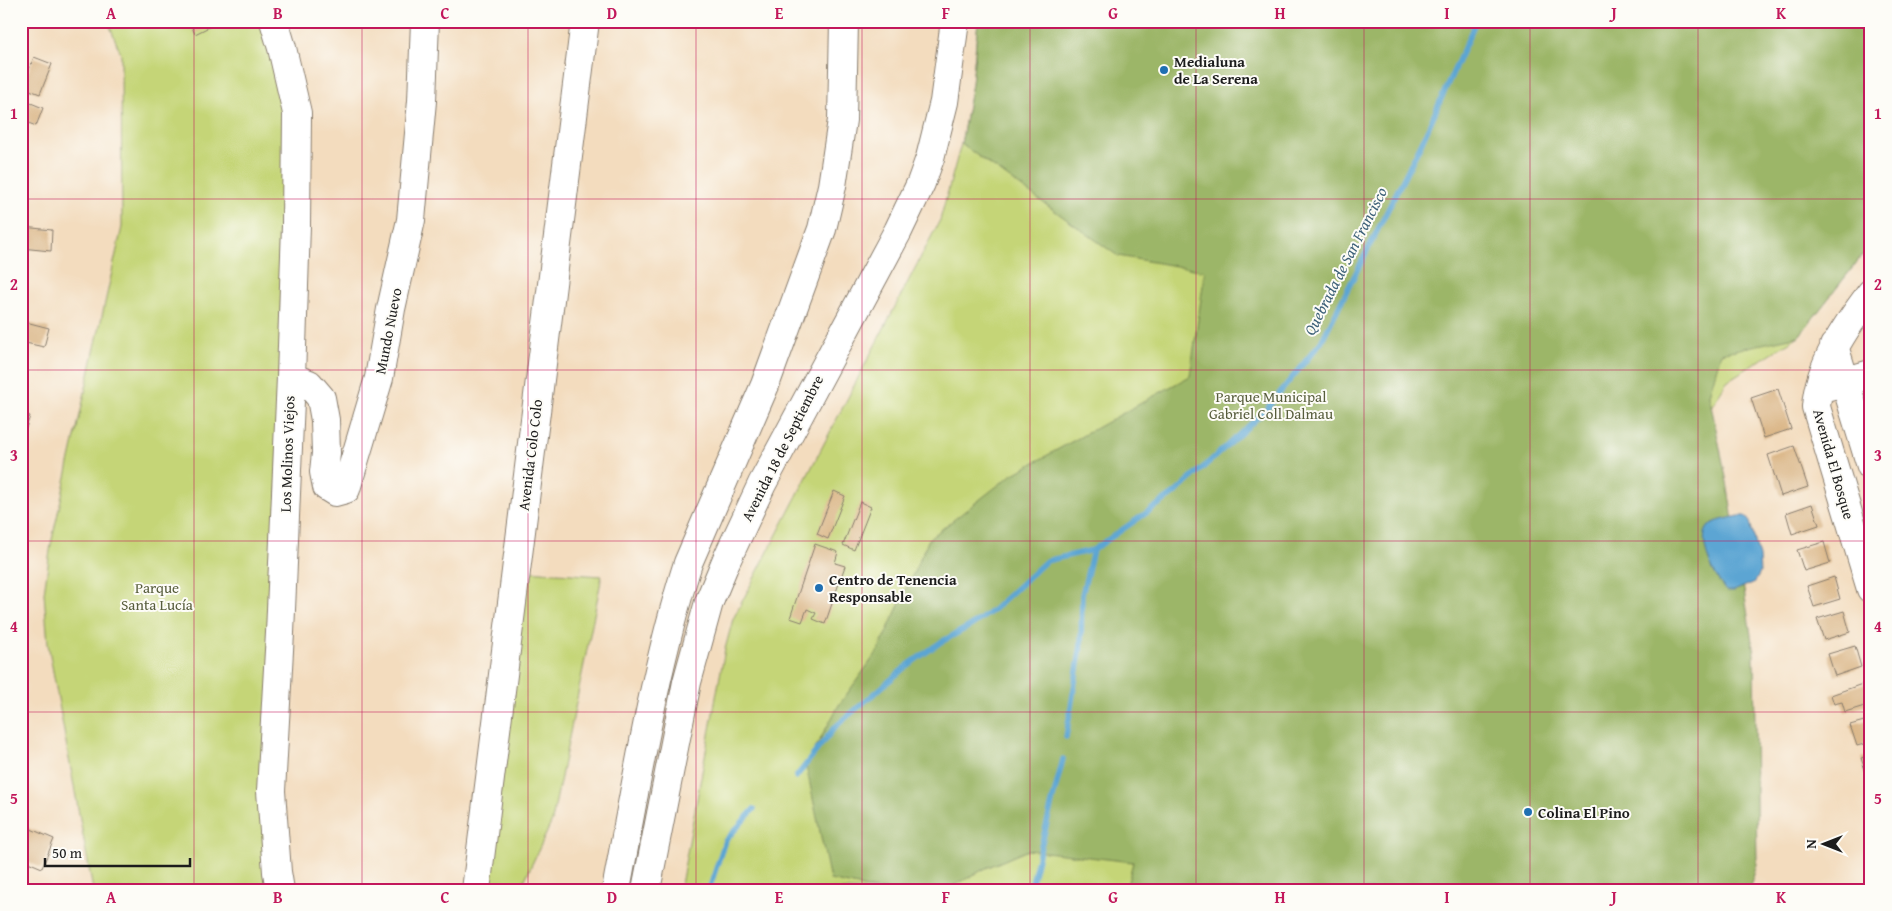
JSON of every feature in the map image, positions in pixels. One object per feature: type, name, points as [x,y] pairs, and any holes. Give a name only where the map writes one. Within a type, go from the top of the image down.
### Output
[{"type":"street","name":"Los Molinos Viejos","points":[[274,21],[297,113],[296,225],[291,377],[271,791],[280,890]]},
{"type":"street","name":"Mundo Nuevo","points":[[291,377],[309,384],[321,398],[326,453],[324,472],[327,488],[335,492],[346,489],[379,378],[391,309],[411,220],[422,101],[425,21]]},
{"type":"street","name":"Avenida Colo Colo","points":[[476,890],[585,21]]},
{"type":"street","points":[[616,890],[654,690],[679,591],[688,563],[765,385],[822,230],[832,186],[842,120],[844,21]]},
{"type":"street","name":"Avenida 18 de Septiembre","points":[[646,890],[687,682],[709,602],[762,484],[898,231],[921,183],[938,130],[956,21]]},
{"type":"street","name":"Avenida El Bosque","points":[[1871,293],[1834,346],[1817,395],[1816,406],[1871,589]]},
{"type":"street","points":[[1834,346],[1859,378],[1871,466]]},
{"type":"street","name":"Avenida El Bosque","points":[[1817,395],[1820,389],[1859,378]]},
{"type":"green space","name":"Parque Santa Lucía","points":[[108,21],[263,21],[286,114],[269,890],[93,890],[48,644],[44,593],[51,544],[122,227],[121,55]]},
{"type":"green space","name":"Parque Municipal Gabriel Coll Dalmau","points":[[978,21],[1871,21],[1871,244],[1799,336],[1727,381],[1480,790],[1435,890],[680,890],[725,649],[733,619],[940,220],[961,144],[972,84]]},
{"type":"green space","name":"Parque Municipal Gabriel Coll Dalmau","points":[[978,21],[1871,21],[1871,244],[1799,336],[1721,353],[1709,395],[1727,482],[1754,654],[1757,865],[1749,890],[1126,890],[1133,862],[1028,850],[986,868],[946,890],[876,890],[830,880],[806,765],[839,705],[878,651],[929,539],[1010,476],[1190,376],[1205,271],[1118,256],[961,144],[972,84]]},
{"type":"green space","points":[[526,571],[602,576],[552,821],[520,890],[488,890]]},
{"type":"water","points":[[1745,516],[1750,522],[1759,557],[1760,573],[1755,582],[1734,591],[1726,591],[1717,578],[1709,559],[1704,540],[1705,532],[1715,522]]},
{"type":"building","points":[[189,21],[214,21],[215,24],[195,34]]},
{"type":"building","points":[[34,57],[52,64],[40,94],[22,87]]},
{"type":"building","points":[[21,99],[43,108],[36,126],[21,120]]},
{"type":"building","points":[[23,227],[52,230],[51,251],[21,248]]},
{"type":"building","points":[[22,321],[49,328],[44,347],[21,342]]},
{"type":"building","points":[[1778,389],[1791,429],[1764,438],[1751,398]]},
{"type":"building","points":[[21,412],[30,416],[22,440],[21,440]]},
{"type":"building","points":[[1794,446],[1808,487],[1781,496],[1768,455]]},
{"type":"building","points":[[834,491],[845,496],[828,539],[817,534]]},
{"type":"building","points":[[860,502],[871,507],[854,550],[843,545]]},
{"type":"building","points":[[1812,504],[1819,525],[1792,534],[1786,513]]},
{"type":"building","points":[[1824,542],[1830,563],[1804,571],[1797,550]]},
{"type":"building","name":"Centro de Tenencia Responsable","points":[[815,544],[838,552],[835,563],[845,566],[825,624],[813,619],[816,613],[807,609],[802,622],[790,618]]},
{"type":"building","points":[[1834,577],[1840,599],[1814,607],[1807,586]]},
{"type":"building","points":[[1844,611],[1850,632],[1824,640],[1817,619]]},
{"type":"building","points":[[1855,646],[1861,667],[1835,676],[1828,654]]},
{"type":"building","points":[[1865,683],[1871,704],[1845,712],[1842,702],[1834,704],[1831,695]]},
{"type":"building","points":[[1871,719],[1871,742],[1857,746],[1850,725]]},
{"type":"building","points":[[1871,755],[1871,778],[1868,779],[1861,758]]},
{"type":"building","points":[[24,826],[54,839],[42,868],[21,859],[21,832]]},
{"type":"waterway","name":"Quebrada de San Francisco","points":[[796,777],[835,727],[908,665],[941,642],[972,625],[992,611],[1046,561],[1093,550],[1175,493],[1265,411],[1321,342],[1421,144],[1476,21]]},
{"type":"waterway","name":"Quebrada de San Francisco","points":[[1066,737],[1081,646],[1082,595],[1093,550]]},
{"type":"waterway","name":"Quebrada de San Francisco","points":[[1030,890],[1063,759]]},
{"type":"waterway","name":"Quebrada de San Francisco","points":[[709,890],[725,841],[754,809]]},
{"type":"place","name":"Medialuna de La Serena","points":[[1164,70]]},
{"type":"place","name":"Centro de Tenencia Responsable","points":[[819,588]]},
{"type":"place","name":"Colina El Pino","points":[[1528,812]]}]
